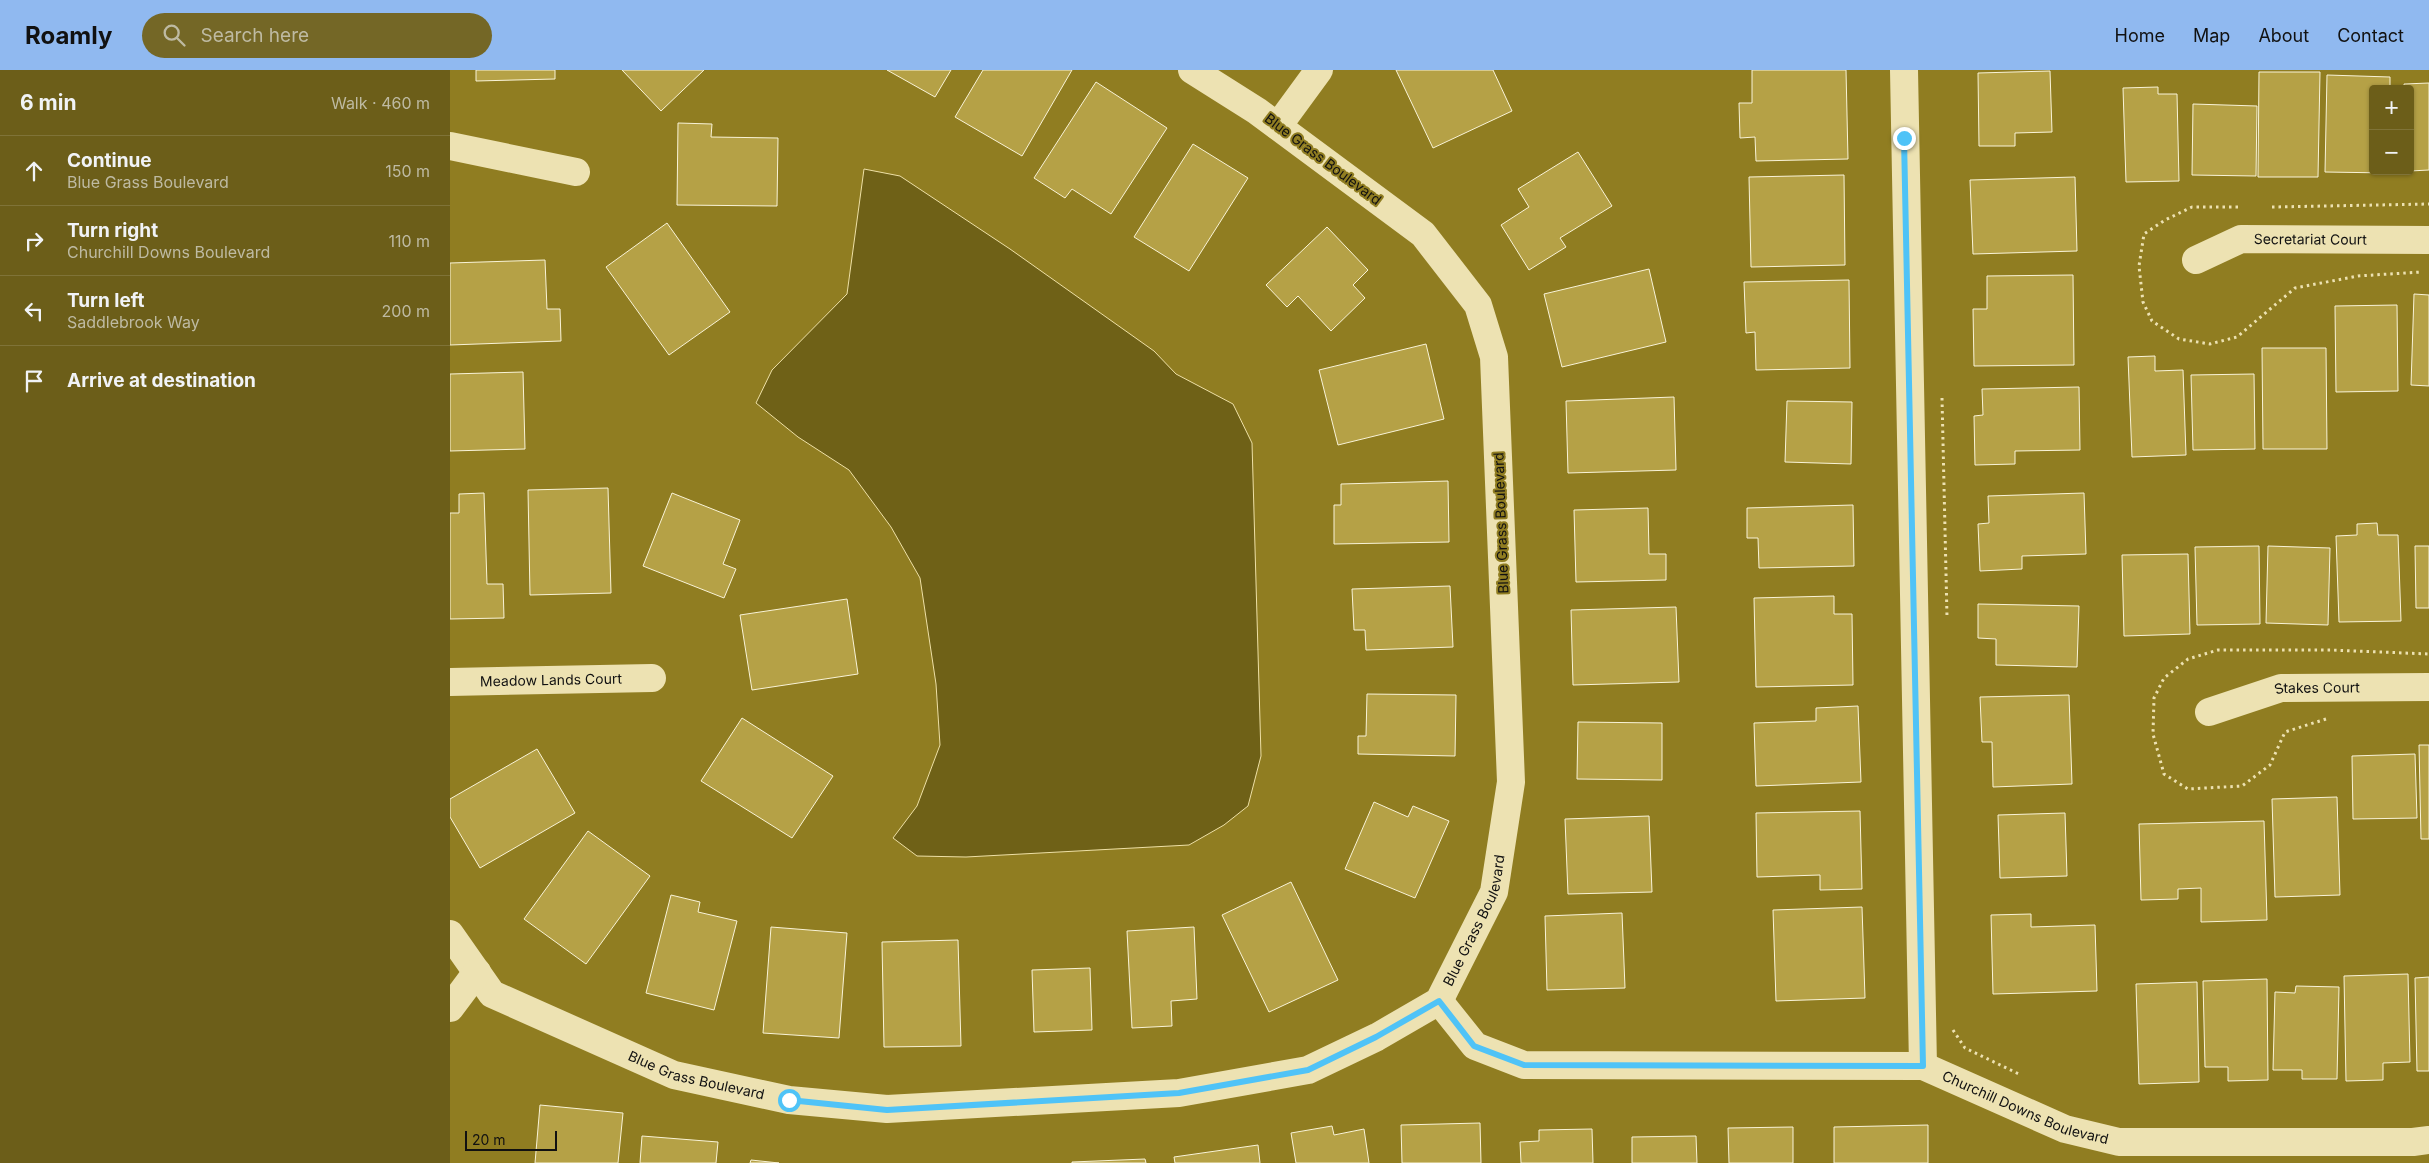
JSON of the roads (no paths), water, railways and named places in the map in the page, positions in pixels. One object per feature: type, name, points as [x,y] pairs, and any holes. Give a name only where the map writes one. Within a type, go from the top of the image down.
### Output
[{"type":"street","name":"Blue Grass Boulevard","points":[[450,934],[492,994],[674,1075],[789,1100],[887,1110],[1179,1093],[1308,1070],[1376,1037],[1439,1001],[1494,892],[1511,782],[1494,357],[1478,305],[1423,234],[1257,111],[1192,70]]},
{"type":"street","points":[[1278,126],[1318,70]]},
{"type":"street","points":[[1904,70],[1923,1066]]},
{"type":"street","points":[[450,146],[576,172]]},
{"type":"street","name":"Secretariat Court","points":[[2196,260],[2241,239],[2429,240]]},
{"type":"street","name":"Meadow Lands Court","points":[[450,682],[652,678]]},
{"type":"street","name":"Stakes Court","points":[[2209,712],[2281,688],[2429,687]]},
{"type":"street","points":[[450,1008],[476,972]]},
{"type":"street","name":"Churchill Downs Boulevard","points":[[1439,1001],[1474,1046],[1524,1065],[1923,1066],[2065,1129],[2119,1142],[2179,1152],[2429,1140]]}]
